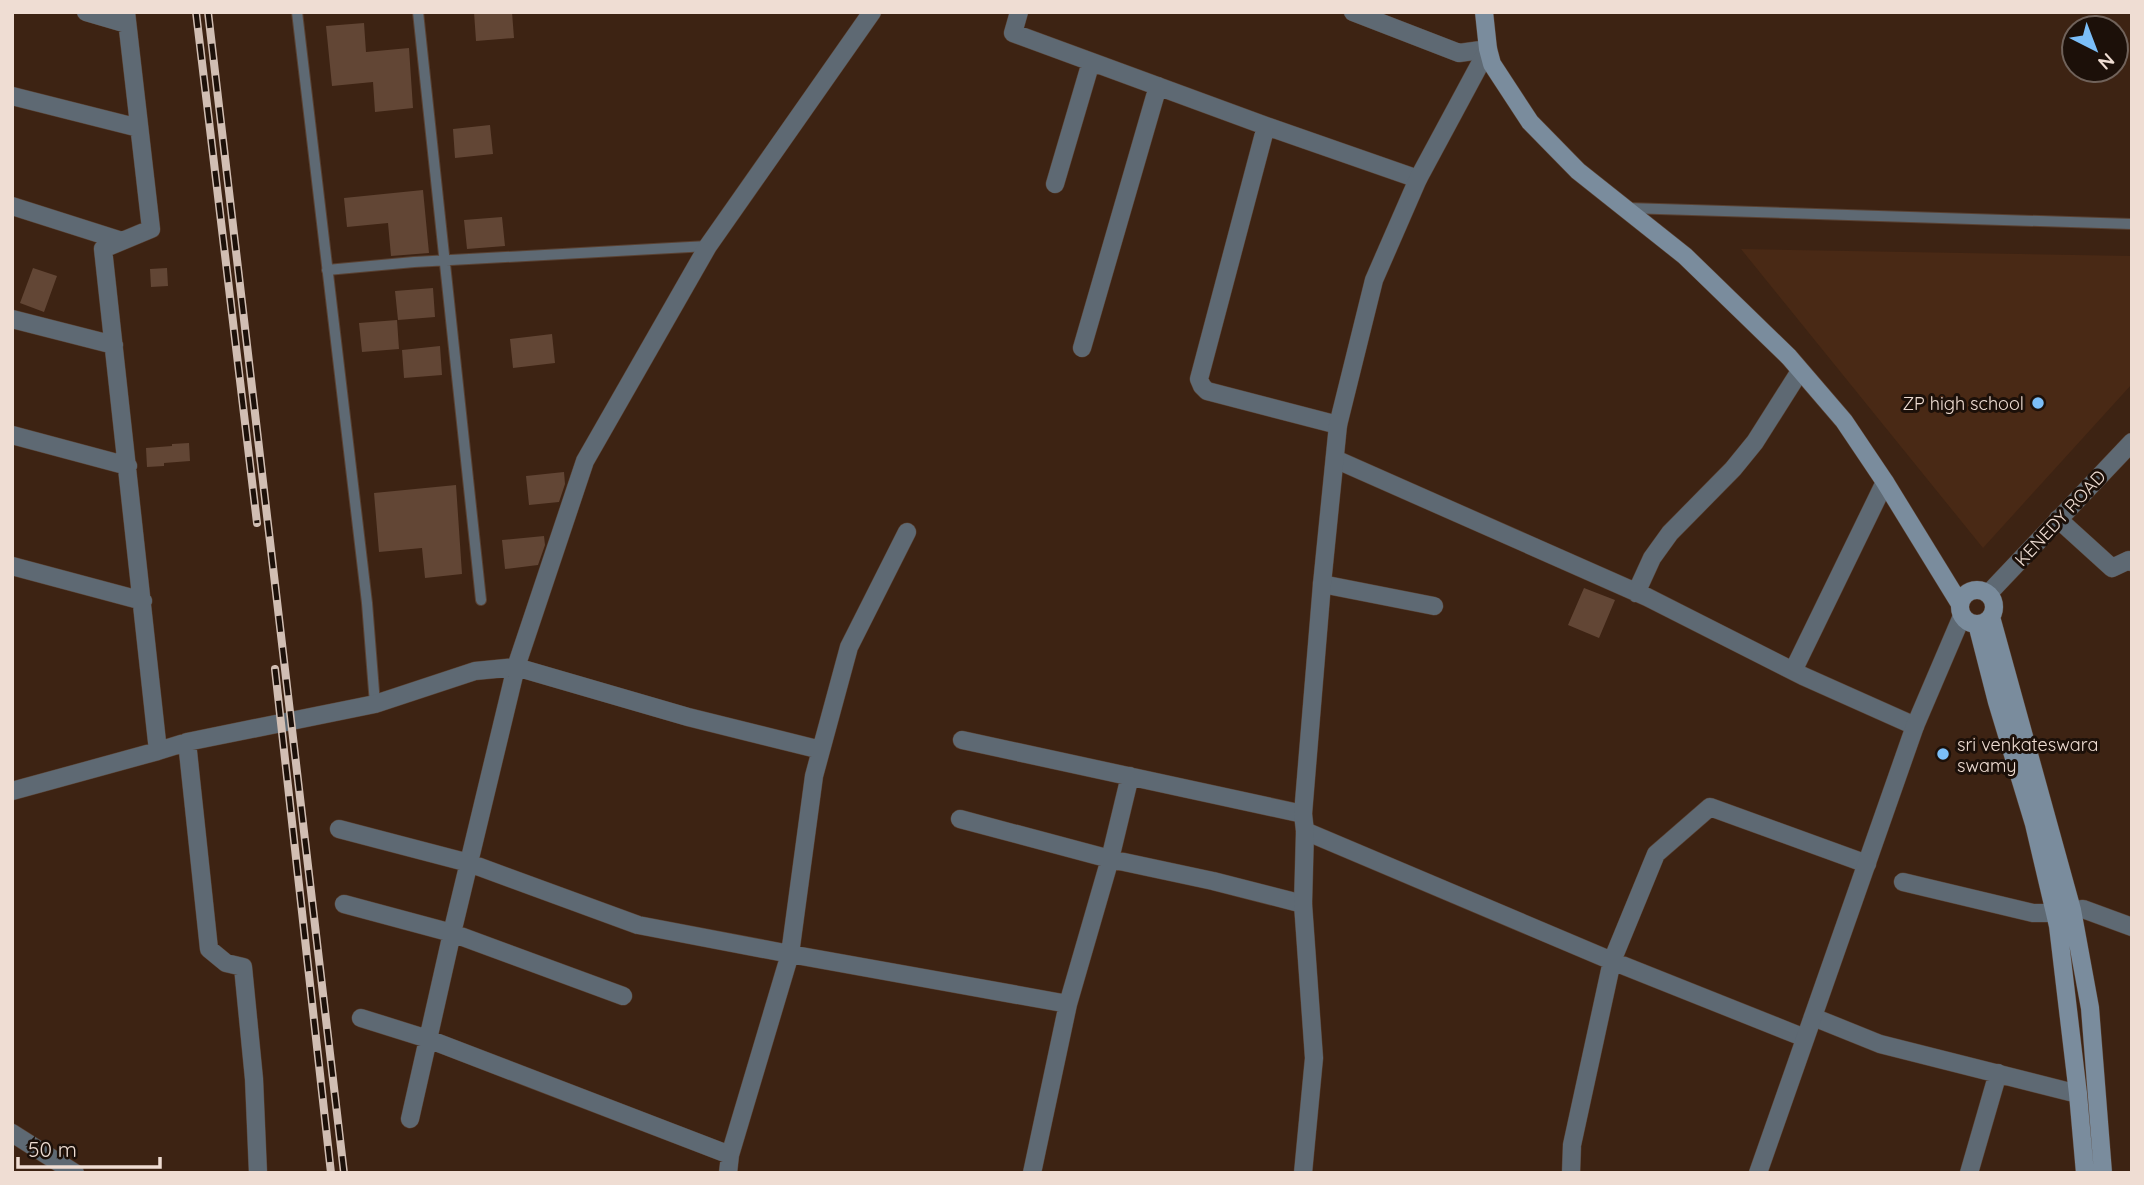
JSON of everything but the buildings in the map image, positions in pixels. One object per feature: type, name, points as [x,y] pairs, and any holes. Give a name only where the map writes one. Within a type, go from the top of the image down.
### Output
[{"type":"main road","points":[[1484,12],[1492,64],[1530,122],[1578,171],[1685,256],[1789,357],[1844,421],[1973,615]]},
{"type":"main road","points":[[1973,615],[1994,613],[1994,603],[1988,594],[1979,590],[1965,595],[2064,912],[2090,1008],[2103,1173]]},
{"type":"main road","points":[[2064,912],[2085,1173]]},
{"type":"street","points":[[86,12],[127,18],[151,229],[103,249],[158,751]]},
{"type":"street","points":[[410,1119],[516,667],[585,461],[708,246],[872,12]]},
{"type":"street","points":[[1019,12],[1013,33],[1418,179]]},
{"type":"street","points":[[1353,12],[1459,53],[1488,49]]},
{"type":"street","points":[[1303,1173],[1314,1058],[1303,904],[1304,823],[1322,584],[1338,425],[1374,280],[1418,179],[1488,49]]},
{"type":"street","points":[[1055,184],[1091,62]]},
{"type":"street","points":[[1082,348],[1158,86]]},
{"type":"street","points":[[12,96],[139,128]]},
{"type":"street","points":[[1266,126],[1199,379],[1207,391],[1338,425]]},
{"type":"street","points":[[12,206],[122,241]]},
{"type":"street","points":[[12,319],[114,345]]},
{"type":"street","points":[[1636,593],[1658,549],[1670,533],[1733,469],[1800,371]]},
{"type":"street","points":[[12,435],[128,466]]},
{"type":"street","name":"KENEDY ROAD","points":[[1988,594],[2132,442]]},
{"type":"street","points":[[1335,459],[1636,593],[1793,671],[1915,726]]},
{"type":"street","points":[[1793,671],[1885,482]]},
{"type":"street","points":[[2058,519],[2112,568],[2129,560],[2132,562]]},
{"type":"street","points":[[361,1018],[428,1039],[729,1164],[790,954],[814,776],[849,646],[907,532]]},
{"type":"street","points":[[12,566],[143,601]]},
{"type":"street","points":[[1322,584],[1434,606]]},
{"type":"street","points":[[1758,1173],[1915,726],[1973,615]]},
{"type":"street","points":[[12,791],[187,742],[375,704],[475,671],[516,667],[688,717],[821,750]]},
{"type":"street","points":[[962,740],[1130,776],[1304,823],[1612,961],[1805,1038]]},
{"type":"street","points":[[187,742],[209,949],[226,963],[243,967],[254,1079],[258,1173]]},
{"type":"street","points":[[1032,1173],[1068,1004],[1110,859],[1130,776]]},
{"type":"street","points":[[1571,1173],[1572,1146],[1612,961],[1656,854],[1710,807],[1867,864]]},
{"type":"street","points":[[960,819],[1110,859],[1303,904]]},
{"type":"street","points":[[339,830],[469,863],[638,925],[1068,1004]]},
{"type":"street","points":[[1903,882],[2033,912],[2083,909],[2132,927]]},
{"type":"street","points":[[344,904],[452,933],[623,996]]},
{"type":"street","points":[[1813,1017],[1880,1044],[2078,1094]]},
{"type":"street","points":[[1969,1173],[1998,1073]]},
{"type":"street","points":[[12,1133],[75,1173]]},
{"type":"lane","points":[[297,12],[367,603],[375,704]]},
{"type":"lane","points":[[418,12],[481,600]]},
{"type":"lane","points":[[1623,208],[2132,225]]},
{"type":"lane","points":[[327,270],[708,246]]},
{"type":"shaded area","points":[[1741,249],[2132,256],[2132,384],[1983,548]]},
{"type":"railway","points":[[196,12],[257,523]]},
{"type":"railway","points":[[208,12],[344,1173]]},
{"type":"railway","points":[[275,669],[331,1173]]},
{"type":"place","name":"ZP high school","points":[[2038,403]]},
{"type":"place","name":"sri venkateswara swamy","points":[[1943,754]]}]
